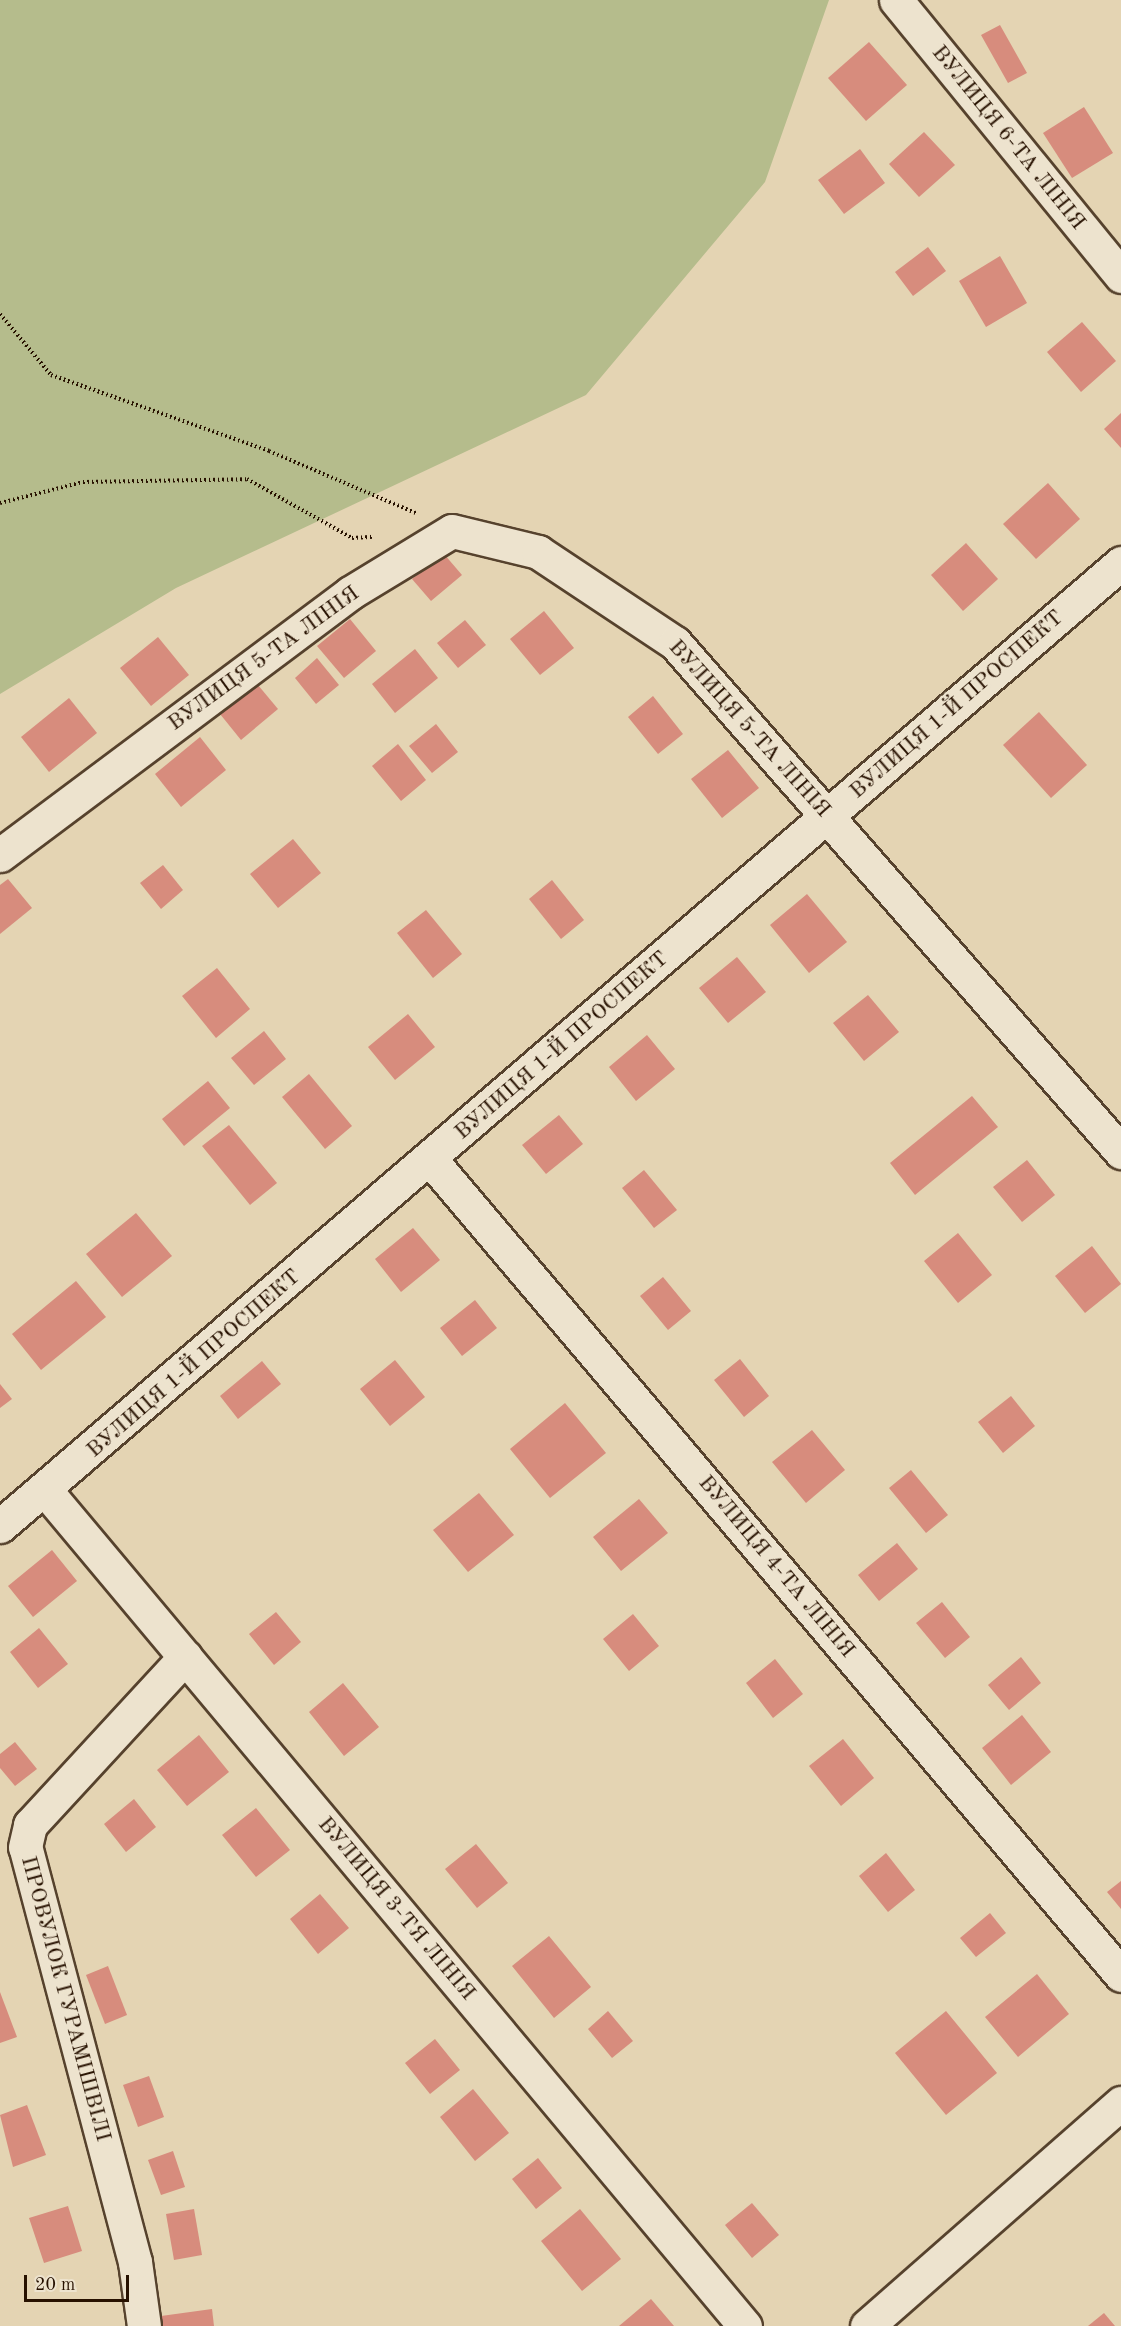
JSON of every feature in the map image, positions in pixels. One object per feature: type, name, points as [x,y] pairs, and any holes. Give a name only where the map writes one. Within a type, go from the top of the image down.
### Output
[{"type":"street","name":"ВУЛИЦЯ 6-ТА ЛІНІЯ","points":[[896,0],[1121,276]]},
{"type":"street","name":"ВУЛИЦЯ 5-ТА ЛІНІЯ","points":[[0,855],[350,593],[452,531],[538,552],[675,643],[1121,1152]]},
{"type":"street","name":"ВУЛИЦЯ 1-Й ПРОСПЕКТ","points":[[0,1526],[46,1491],[1121,563]]},
{"type":"street","name":"ВУЛИЦЯ 4-ТА ЛІНІЯ","points":[[430,1160],[1121,1975]]},
{"type":"street","name":"ВУЛИЦЯ 3-ТЯ ЛІНІЯ","points":[[46,1491],[745,2326]]},
{"type":"street","name":"ПРОВУЛОК ГУРАМІШВІЛІ","points":[[144,2326],[135,2262],[25,1847],[30,1825],[185,1657]]},
{"type":"street","points":[[867,2326],[1121,2103]]},
{"type":"path","points":[[0,314],[51,375],[269,451],[452,531]]},
{"type":"path","points":[[0,503],[83,482],[247,479],[352,538],[386,536]]},
{"type":"green space","points":[[0,0],[829,0],[765,182],[586,395],[176,588],[0,694]]},
{"type":"building","points":[[1000,25],[1027,73],[1008,83],[981,35]]},
{"type":"building","points":[[869,42],[907,85],[866,121],[828,78]]},
{"type":"building","points":[[1084,107],[1113,153],[1072,178],[1043,133]]},
{"type":"building","points":[[924,132],[955,165],[919,197],[889,164]]},
{"type":"building","points":[[860,149],[885,183],[844,214],[818,180]]},
{"type":"building","points":[[928,247],[946,271],[913,296],[895,272]]},
{"type":"building","points":[[1000,256],[1027,303],[986,327],[959,281]]},
{"type":"building","points":[[1082,322],[1116,361],[1081,392],[1047,352]]},
{"type":"building","points":[[1121,413],[1121,448],[1104,429]]},
{"type":"building","points":[[1048,483],[1080,519],[1036,559],[1003,524]]},
{"type":"building","points":[[966,543],[998,579],[963,611],[931,575]]},
{"type":"building","points":[[444,554],[462,575],[431,601],[412,579]]},
{"type":"building","points":[[544,611],[574,648],[540,675],[510,639]]},
{"type":"building","points":[[350,619],[376,651],[344,678],[317,646]]},
{"type":"building","points":[[465,620],[486,645],[458,668],[437,643]]},
{"type":"building","points":[[158,637],[189,675],[151,706],[120,668]]},
{"type":"building","points":[[415,649],[438,678],[395,713],[372,684]]},
{"type":"building","points":[[317,658],[339,685],[316,704],[295,678]]},
{"type":"building","points":[[253,679],[278,709],[241,740],[216,709]]},
{"type":"building","points":[[653,696],[683,734],[658,754],[628,717]]},
{"type":"building","points":[[69,698],[97,733],[49,772],[21,737]]},
{"type":"building","points":[[1039,712],[1087,765],[1051,798],[1003,745]]},
{"type":"building","points":[[436,724],[458,752],[432,773],[409,746]]},
{"type":"building","points":[[200,737],[226,770],[181,807],[155,774]]},
{"type":"building","points":[[398,744],[426,780],[401,801],[372,766]]},
{"type":"building","points":[[728,750],[759,788],[722,818],[691,779]]},
{"type":"building","points":[[293,839],[321,873],[278,908],[250,874]]},
{"type":"building","points":[[163,865],[183,890],[161,909],[140,883]]},
{"type":"building","points":[[8,879],[32,908],[0,934],[0,885]]},
{"type":"building","points":[[552,880],[584,920],[561,939],[529,899]]},
{"type":"building","points":[[807,894],[847,942],[809,973],[770,925]]},
{"type":"building","points":[[426,910],[462,954],[433,978],[397,933]]},
{"type":"building","points":[[737,957],[766,992],[728,1023],[699,988]]},
{"type":"building","points":[[217,968],[250,1009],[216,1038],[182,996]]},
{"type":"building","points":[[868,995],[899,1032],[864,1061],[833,1023]]},
{"type":"building","points":[[408,1014],[435,1047],[395,1080],[368,1047]]},
{"type":"building","points":[[264,1031],[286,1059],[254,1085],[231,1058]]},
{"type":"building","points":[[647,1035],[675,1069],[636,1101],[609,1067]]},
{"type":"building","points":[[309,1074],[352,1126],[325,1149],[282,1097]]},
{"type":"building","points":[[208,1081],[230,1108],[184,1146],[162,1119]]},
{"type":"building","points":[[972,1096],[998,1127],[915,1195],[890,1163]]},
{"type":"building","points":[[559,1115],[583,1144],[546,1174],[522,1145]]},
{"type":"building","points":[[229,1125],[277,1183],[250,1205],[202,1146]]},
{"type":"building","points":[[1027,1160],[1055,1195],[1022,1222],[993,1187]]},
{"type":"building","points":[[644,1170],[677,1210],[654,1228],[622,1188]]},
{"type":"building","points":[[136,1213],[172,1256],[122,1297],[86,1254]]},
{"type":"building","points":[[413,1228],[440,1260],[401,1292],[375,1259]]},
{"type":"building","points":[[958,1233],[992,1275],[958,1303],[924,1261]]},
{"type":"building","points":[[1092,1246],[1121,1284],[1085,1313],[1055,1276]]},
{"type":"building","points":[[663,1277],[691,1311],[668,1330],[640,1296]]},
{"type":"building","points":[[76,1281],[106,1317],[41,1370],[12,1334]]},
{"type":"building","points":[[475,1300],[497,1328],[462,1356],[440,1328]]},
{"type":"building","points":[[740,1359],[769,1396],[744,1417],[714,1380]]},
{"type":"building","points":[[395,1360],[425,1397],[390,1426],[360,1389]]},
{"type":"building","points":[[262,1361],[281,1384],[238,1419],[220,1396]]},
{"type":"building","points":[[0,1384],[12,1399],[0,1408]]},
{"type":"building","points":[[1011,1396],[1035,1426],[1003,1453],[978,1422]]},
{"type":"building","points":[[565,1403],[606,1453],[550,1498],[510,1449]]},
{"type":"building","points":[[812,1430],[845,1470],[806,1503],[772,1462]]},
{"type":"building","points":[[911,1470],[948,1515],[926,1533],[889,1488]]},
{"type":"building","points":[[479,1493],[514,1535],[468,1572],[433,1530]]},
{"type":"building","points":[[639,1499],[668,1533],[621,1571],[593,1537]]},
{"type":"building","points":[[897,1543],[918,1569],[879,1601],[858,1575]]},
{"type":"building","points":[[52,1550],[77,1581],[33,1617],[8,1586]]},
{"type":"building","points":[[942,1602],[970,1637],[945,1658],[916,1623]]},
{"type":"building","points":[[276,1612],[301,1642],[274,1665],[249,1634]]},
{"type":"building","points":[[633,1614],[659,1646],[629,1671],[603,1639]]},
{"type":"building","points":[[39,1628],[68,1664],[38,1688],[10,1652]]},
{"type":"building","points":[[1021,1657],[1041,1683],[1009,1710],[988,1685]]},
{"type":"building","points":[[775,1659],[803,1694],[773,1718],[746,1683]]},
{"type":"building","points":[[343,1683],[379,1727],[344,1756],[309,1712]]},
{"type":"building","points":[[1022,1715],[1051,1752],[1011,1785],[982,1748]]},
{"type":"building","points":[[199,1735],[229,1772],[187,1806],[157,1770]]},
{"type":"building","points":[[843,1739],[874,1778],[841,1806],[809,1766]]},
{"type":"building","points":[[15,1742],[37,1769],[15,1786],[0,1768],[0,1754]]},
{"type":"building","points":[[134,1799],[156,1827],[126,1852],[104,1824]]},
{"type":"building","points":[[256,1808],[290,1850],[256,1877],[222,1835]]},
{"type":"building","points":[[476,1844],[508,1883],[477,1908],[445,1869]]},
{"type":"building","points":[[886,1853],[915,1890],[888,1912],[859,1876]]},
{"type":"building","points":[[1121,1881],[1121,1909],[1107,1892]]},
{"type":"building","points":[[320,1894],[349,1928],[318,1954],[290,1919]]},
{"type":"building","points":[[990,1913],[1006,1933],[976,1957],[960,1938]]},
{"type":"building","points":[[549,1936],[591,1987],[554,2018],[512,1966]]},
{"type":"building","points":[[108,1966],[127,2015],[105,2024],[86,1975]]},
{"type":"building","points":[[1037,1974],[1069,2014],[1018,2057],[985,2017]]},
{"type":"building","points":[[0,1992],[17,2037],[0,2043]]},
{"type":"building","points":[[608,2011],[633,2041],[612,2058],[588,2029]]},
{"type":"building","points":[[946,2011],[997,2073],[946,2115],[895,2053]]},
{"type":"building","points":[[435,2039],[460,2070],[430,2094],[405,2063]]},
{"type":"building","points":[[149,2076],[164,2117],[138,2127],[123,2085]]},
{"type":"building","points":[[473,2089],[509,2133],[475,2161],[440,2117]]},
{"type":"building","points":[[27,2105],[46,2155],[13,2167],[0,2115]]},
{"type":"building","points":[[173,2151],[185,2187],[161,2195],[148,2160]]},
{"type":"building","points":[[538,2158],[562,2188],[536,2209],[512,2179]]},
{"type":"building","points":[[752,2203],[779,2235],[752,2258],[725,2225]]},
{"type":"building","points":[[68,2206],[82,2251],[44,2263],[29,2218]]},
{"type":"building","points":[[194,2209],[202,2255],[174,2260],[166,2214]]},
{"type":"building","points":[[580,2209],[621,2259],[582,2291],[541,2241]]},
{"type":"building","points":[[651,2299],[674,2326],[619,2326]]},
{"type":"building","points":[[212,2309],[214,2326],[163,2326],[161,2316]]},
{"type":"building","points":[[1104,2313],[1115,2326],[1088,2326]]}]
